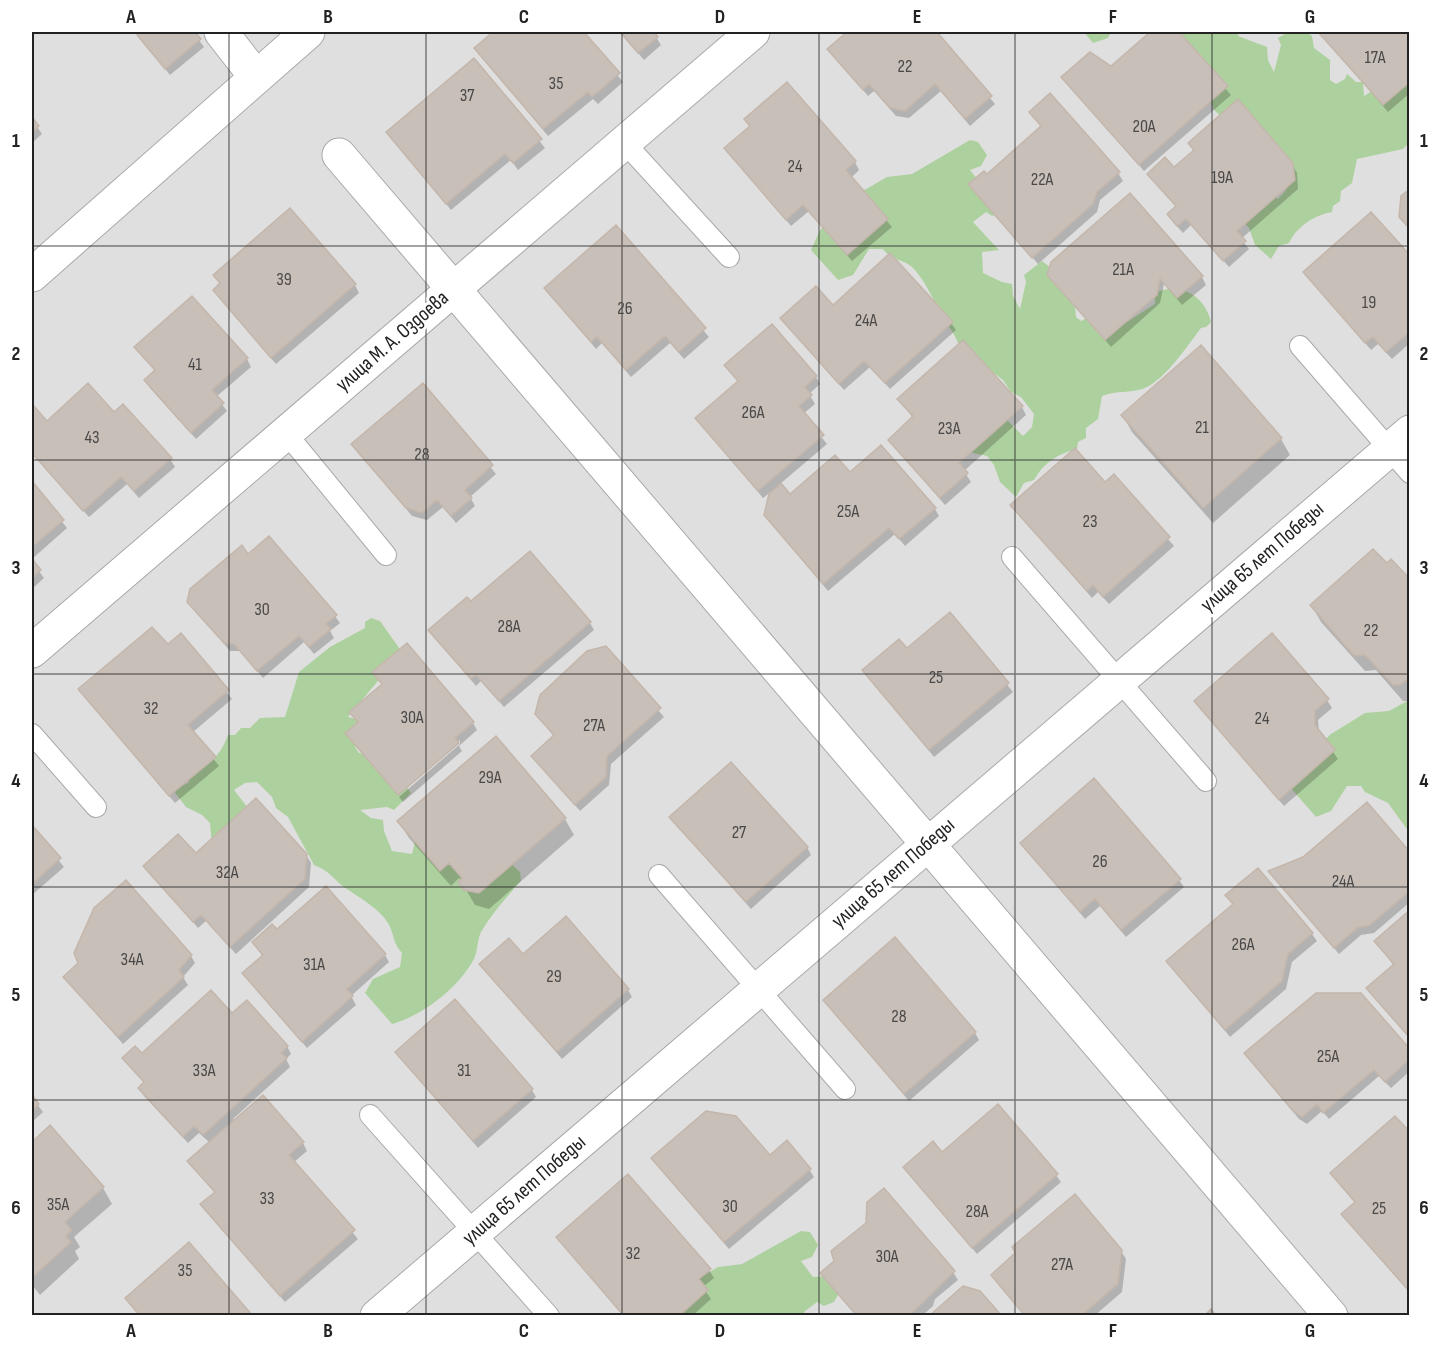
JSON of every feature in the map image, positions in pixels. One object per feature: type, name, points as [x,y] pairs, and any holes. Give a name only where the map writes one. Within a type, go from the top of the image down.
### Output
[{"type":"street","points":[[221,32],[256,77]]},
{"type":"street","points":[[32,275],[308,32]]},
{"type":"street","name":"улица М. А. Оздоева","points":[[32,651],[753,32]]},
{"type":"street","points":[[339,154],[1331,1316]]},
{"type":"street","name":"улица 65 лет Победы","points":[[377,1316],[1119,680],[1403,451]]},
{"type":"lane","points":[[624,142],[729,257]]},
{"type":"lane","points":[[1300,346],[1403,451]]},
{"type":"lane","points":[[286,433],[386,555]]},
{"type":"lane","points":[[1012,557],[1206,781]]},
{"type":"lane","points":[[32,734],[96,807]]},
{"type":"lane","points":[[659,875],[845,1089]]},
{"type":"lane","points":[[370,1115],[549,1316]]},
{"type":"shaded area","points":[[32,32],[1409,32],[1409,1315],[32,1315]]},
{"type":"green space","points":[[1084,32],[1111,32],[1108,38],[1093,43]]},
{"type":"green space","points":[[1167,32],[1239,32],[1238,36],[1267,47],[1268,60],[1274,72],[1281,45],[1278,38],[1288,32],[1306,32],[1312,36],[1314,48],[1330,60],[1330,80],[1336,84],[1345,79],[1347,74],[1356,82],[1363,82],[1364,96],[1409,67],[1409,143],[1403,149],[1357,159],[1352,183],[1341,191],[1340,201],[1333,206],[1332,212],[1307,222],[1289,243],[1279,246],[1271,259],[1255,245],[1249,228],[1241,219],[1270,193],[1278,199],[1286,190],[1288,177],[1214,110],[1209,95]]},
{"type":"green space","points":[[970,140],[978,142],[987,155],[981,166],[970,170],[1003,211],[992,216],[986,212],[973,222],[999,250],[982,252],[983,273],[1012,284],[1013,296],[1020,309],[1026,282],[1024,275],[1042,261],[1062,279],[1071,291],[1076,317],[1081,321],[1090,316],[1110,333],[1155,304],[1155,293],[1173,289],[1190,293],[1197,298],[1203,304],[1211,322],[1201,328],[1177,360],[1155,382],[1142,389],[1102,396],[1098,419],[1086,428],[1086,438],[1078,442],[1077,449],[1058,456],[1047,464],[1034,480],[1024,483],[1016,497],[1000,482],[994,465],[987,456],[964,451],[1007,420],[1023,436],[1032,427],[1034,414],[1021,397],[1011,392],[1003,380],[959,347],[928,289],[911,266],[889,255],[883,249],[869,249],[853,275],[838,280],[811,250],[820,230],[854,196],[887,177],[912,174]]},
{"type":"green space","points":[[371,618],[380,621],[402,652],[348,717],[361,720],[361,739],[355,747],[359,753],[378,756],[400,777],[411,793],[394,810],[387,807],[360,810],[371,818],[383,820],[384,831],[392,851],[412,854],[416,837],[446,861],[509,862],[520,872],[521,881],[485,925],[474,959],[459,980],[428,1007],[392,1024],[365,993],[373,979],[400,967],[402,953],[388,923],[374,908],[327,872],[314,865],[288,817],[276,808],[272,797],[257,782],[245,783],[234,790],[248,808],[212,847],[210,823],[202,815],[186,807],[173,790],[188,783],[192,774],[210,763],[219,753],[228,735],[235,735],[241,728],[250,728],[260,718],[285,717],[299,672],[330,647],[365,628],[365,622]]},
{"type":"green space","points":[[1409,700],[1409,832],[1388,803],[1365,792],[1361,786],[1347,786],[1331,811],[1316,817],[1289,786],[1297,766],[1331,734],[1365,713],[1389,711]]},
{"type":"green space","points":[[801,1231],[810,1232],[818,1245],[812,1257],[801,1261],[813,1277],[829,1276],[840,1291],[834,1302],[824,1306],[817,1302],[804,1312],[806,1315],[656,1316],[685,1287],[718,1267],[742,1264]]},
{"type":"building","points":[[142,32],[195,32],[201,39],[165,69],[137,35]]},
{"type":"building","points":[[493,32],[584,32],[620,73],[592,97],[588,92],[543,129],[474,48]]},
{"type":"building","points":[[620,32],[654,32],[658,37],[638,53]]},
{"type":"building","points":[[847,32],[937,32],[992,96],[965,119],[935,84],[905,111],[890,108],[869,84],[863,90],[827,49]]},
{"type":"building","points":[[1150,32],[1179,32],[1228,86],[1139,165],[1061,77],[1090,52],[1111,66]]},
{"type":"building","points":[[1318,32],[1410,32],[1410,82],[1383,105]]},
{"type":"building","points":[[474,58],[542,139],[513,163],[505,154],[446,204],[386,132]]},
{"type":"building","points":[[787,82],[856,161],[846,170],[888,219],[847,255],[803,205],[786,220],[724,148],[750,126],[744,119]]},
{"type":"building","points":[[1050,93],[1120,172],[1097,192],[1093,204],[1032,258],[968,184],[984,171],[987,174],[1041,126],[1029,112]]},
{"type":"building","points":[[1238,99],[1293,163],[1295,180],[1237,231],[1246,241],[1223,261],[1186,219],[1177,226],[1167,214],[1176,206],[1147,174],[1165,157],[1174,167],[1194,150],[1188,143]]},
{"type":"building","points":[[32,117],[39,126],[32,132]]},
{"type":"building","points":[[1410,189],[1410,229],[1399,217],[1401,196]]},
{"type":"building","points":[[1130,193],[1203,276],[1177,298],[1160,279],[1157,295],[1105,340],[1047,275],[1051,262]]},
{"type":"building","points":[[290,208],[356,284],[271,358],[213,290],[220,283],[213,275]]},
{"type":"building","points":[[1371,212],[1410,255],[1410,332],[1386,352],[1373,337],[1365,343],[1303,272]]},
{"type":"building","points":[[616,225],[706,328],[679,352],[665,336],[626,370],[597,337],[591,342],[544,288]]},
{"type":"building","points":[[890,253],[953,322],[885,383],[864,361],[839,384],[780,318],[816,286],[833,305]]},
{"type":"building","points":[[192,296],[248,358],[212,390],[224,403],[191,433],[144,380],[155,370],[134,347]]},
{"type":"building","points":[[772,324],[817,376],[805,387],[812,395],[799,406],[824,435],[758,491],[695,418],[738,381],[724,365]]},
{"type":"building","points":[[963,340],[1023,406],[959,463],[968,473],[940,498],[888,440],[913,416],[897,399]]},
{"type":"building","points":[[1201,345],[1282,438],[1203,508],[1121,415]]},
{"type":"building","points":[[88,383],[114,412],[123,404],[172,458],[134,491],[121,477],[83,511],[32,453],[32,404],[47,421]]},
{"type":"building","points":[[423,383],[493,465],[465,490],[472,498],[451,516],[437,500],[422,513],[406,508],[351,444]]},
{"type":"building","points":[[881,445],[936,508],[899,539],[889,528],[823,584],[764,515],[769,494],[781,483],[790,494],[835,455],[850,472]]},
{"type":"building","points":[[1075,448],[1105,482],[1114,474],[1170,537],[1103,597],[1093,585],[1087,591],[1010,505]]},
{"type":"building","points":[[32,481],[64,520],[32,547]]},
{"type":"building","points":[[269,536],[337,615],[326,624],[331,629],[309,647],[299,636],[257,671],[234,644],[224,643],[187,602],[190,589],[242,545],[248,554]]},
{"type":"building","points":[[1373,549],[1387,563],[1391,559],[1410,579],[1410,677],[1400,685],[1393,685],[1365,655],[1354,656],[1310,605]]},
{"type":"building","points":[[530,551],[591,622],[499,701],[476,675],[471,679],[428,630],[467,597],[471,601]]},
{"type":"building","points":[[32,559],[41,570],[32,578]]},
{"type":"building","points":[[950,612],[1009,683],[929,750],[862,670],[899,639],[907,648]]},
{"type":"building","points":[[152,627],[168,644],[181,633],[229,690],[188,725],[216,757],[169,796],[78,689]]},
{"type":"building","points":[[1272,633],[1329,699],[1315,711],[1315,725],[1335,750],[1279,800],[1194,701]]},
{"type":"building","points":[[407,643],[474,722],[455,738],[459,743],[398,795],[345,733],[358,722],[349,712],[382,684],[372,672]]},
{"type":"building","points":[[606,646],[661,708],[607,756],[606,777],[575,805],[531,756],[554,735],[535,714],[540,695],[587,651]]},
{"type":"building","points":[[496,736],[566,818],[479,893],[464,890],[458,882],[462,878],[449,863],[440,871],[397,821]]},
{"type":"building","points":[[731,762],[808,847],[746,902],[669,817]]},
{"type":"building","points":[[1094,778],[1181,879],[1121,930],[1095,899],[1080,912],[1020,843]]},
{"type":"building","points":[[256,798],[307,854],[305,879],[230,947],[201,915],[193,922],[143,866],[178,834],[196,853]]},
{"type":"building","points":[[1367,802],[1410,852],[1410,891],[1370,925],[1357,928],[1334,948],[1268,871],[1303,857]]},
{"type":"building","points":[[32,825],[61,858],[32,884]]},
{"type":"building","points":[[1258,868],[1313,933],[1288,954],[1282,981],[1225,1030],[1166,961],[1233,904],[1225,895]]},
{"type":"building","points":[[126,880],[192,955],[179,970],[184,977],[118,1037],[63,977],[78,963],[74,953],[94,908]]},
{"type":"building","points":[[326,886],[386,954],[347,989],[353,996],[302,1042],[242,973],[263,955],[252,942],[272,924],[277,929]]},
{"type":"building","points":[[1410,910],[1410,1038],[1366,988],[1394,964],[1374,941]]},
{"type":"building","points":[[566,916],[629,989],[557,1052],[479,964],[509,938],[523,954]]},
{"type":"building","points":[[895,937],[976,1032],[904,1094],[823,1000]]},
{"type":"building","points":[[211,990],[232,1013],[247,1000],[288,1046],[281,1053],[287,1058],[203,1135],[194,1126],[183,1137],[138,1088],[144,1082],[122,1058],[135,1046],[142,1053]]},
{"type":"building","points":[[1316,993],[1361,993],[1410,1049],[1410,1059],[1385,1082],[1374,1070],[1323,1113],[1317,1104],[1302,1117],[1293,1111],[1244,1053]]},
{"type":"building","points":[[455,999],[533,1089],[473,1141],[395,1052]]},
{"type":"building","points":[[32,1095],[39,1104],[32,1111]]},
{"type":"building","points":[[263,1095],[304,1142],[289,1155],[355,1230],[280,1296],[200,1204],[215,1192],[187,1161]]},
{"type":"building","points":[[998,1104],[1058,1174],[972,1248],[903,1167],[933,1141],[942,1152]]},
{"type":"building","points":[[706,1111],[736,1116],[770,1155],[787,1140],[811,1169],[724,1242],[651,1158]]},
{"type":"building","points":[[1395,1116],[1410,1132],[1410,1292],[1341,1214],[1355,1202],[1330,1173]]},
{"type":"building","points":[[50,1125],[104,1187],[65,1222],[72,1230],[66,1236],[71,1242],[32,1278],[32,1142]]},
{"type":"building","points":[[628,1174],[711,1269],[699,1279],[708,1290],[679,1316],[624,1316],[556,1237]]},
{"type":"building","points":[[884,1188],[955,1271],[909,1316],[857,1316],[820,1273],[834,1261],[831,1251],[866,1223],[867,1202]]},
{"type":"building","points":[[1075,1194],[1122,1250],[1118,1284],[1081,1316],[1025,1316],[991,1275],[1015,1253],[1012,1247]]},
{"type":"building","points":[[189,1242],[253,1316],[140,1316],[125,1298]]},
{"type":"building","points":[[963,1286],[980,1291],[1002,1316],[929,1316]]},
{"type":"building","points":[[1211,1309],[1216,1316],[1204,1316]]}]
